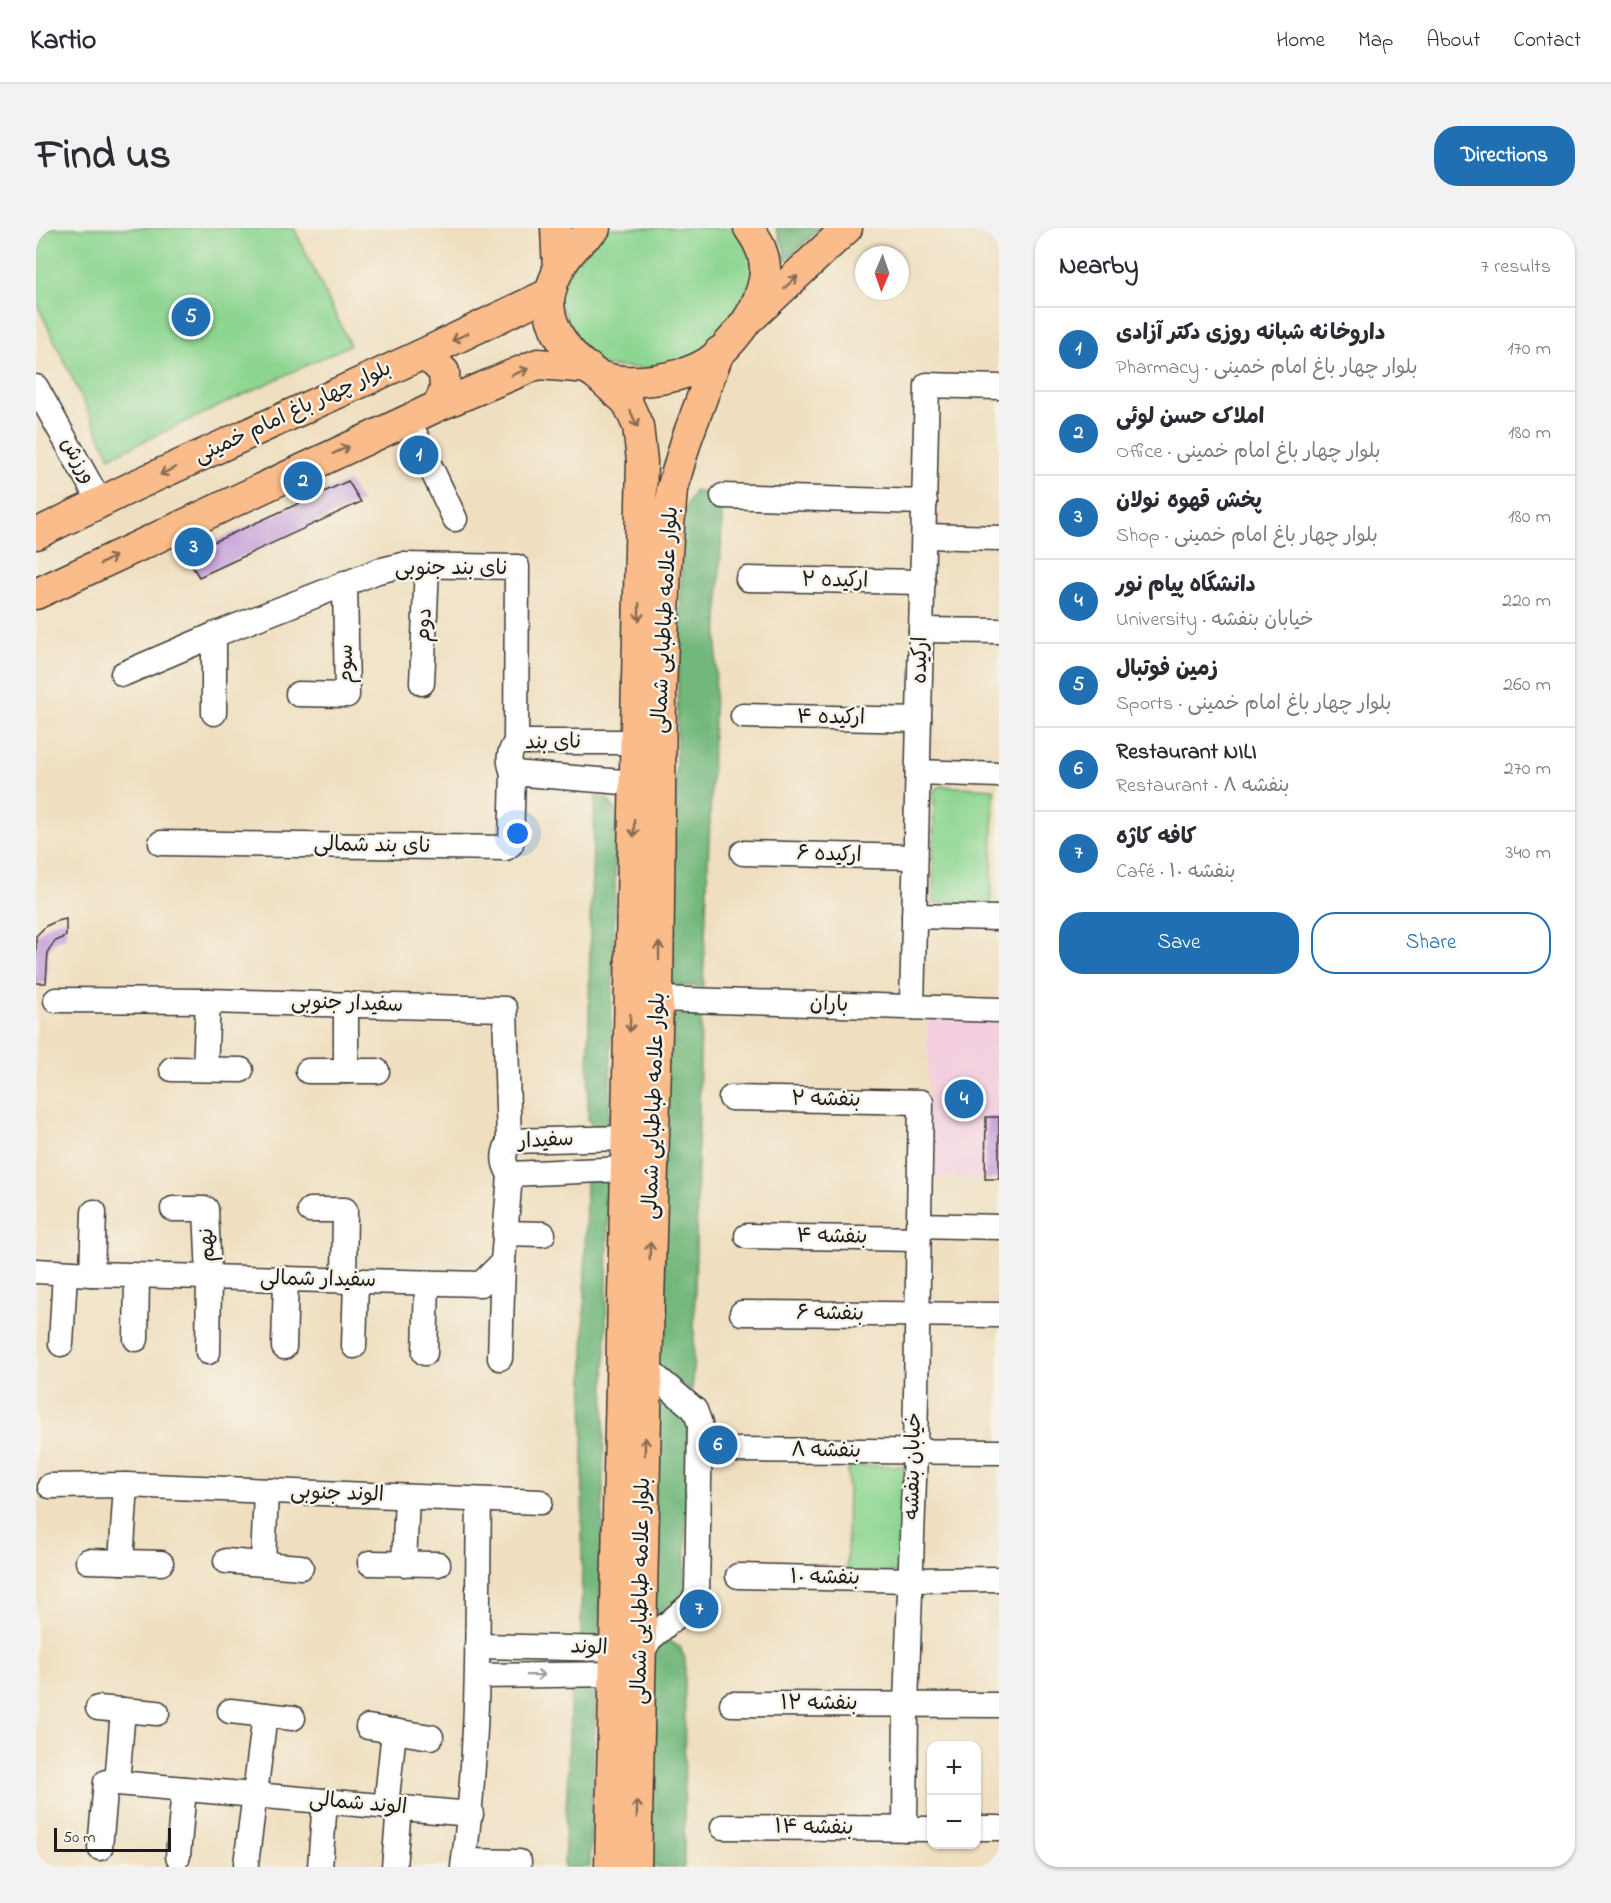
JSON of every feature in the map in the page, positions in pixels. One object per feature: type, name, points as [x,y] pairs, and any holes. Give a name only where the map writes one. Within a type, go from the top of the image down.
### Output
[{"type":"main road","name":"بلوار علامه طباطبایی شمالی","points":[[556,228],[551,312],[555,330],[574,357],[627,402],[638,426],[641,450],[620,1366],[623,1659],[636,1867]]},
{"type":"main road","points":[[554,282],[571,251],[595,228]]},
{"type":"main road","points":[[747,321],[764,280],[765,257],[750,228]]},
{"type":"main road","points":[[36,594],[438,405],[538,364],[593,371],[628,381],[670,378],[690,371],[710,361],[747,321],[847,228]]},
{"type":"main road","name":"بلوار چهار باغ امام خمینی","points":[[44,531],[147,480],[421,355],[554,282]]},
{"type":"main road","name":"بلوار علامه طباطبایی شمالی","points":[[610,1867],[623,1659],[642,1615],[658,999],[661,691],[669,519],[672,489],[687,438],[719,352]]},
{"type":"main road","points":[[421,355],[434,362],[444,372],[445,390],[438,405]]},
{"type":"main road","points":[[36,584],[81,573]]},
{"type":"street","name":"ارکیده","points":[[912,1007],[927,385],[999,387]]},
{"type":"street","name":"ورزش","points":[[39,398],[101,504]]},
{"type":"street","points":[[408,419],[455,519]]},
{"type":"street","points":[[723,495],[925,501]]},
{"type":"street","points":[[924,536],[999,538]]},
{"type":"street","name":"نای بند جنوبی","points":[[123,674],[378,570],[403,565],[517,567],[516,742]]},
{"type":"street","name":"دوم","points":[[422,683],[428,566]]},
{"type":"street","name":"ارکیده ۲","points":[[748,579],[922,582]]},
{"type":"street","name":"سوم","points":[[298,694],[347,695],[345,583]]},
{"type":"street","points":[[921,630],[999,632]]},
{"type":"street","points":[[214,635],[214,713]]},
{"type":"street","name":"ارکیده ۴","points":[[743,716],[919,720]]},
{"type":"street","name":"نای بند","points":[[635,783],[513,773],[509,764],[509,753],[516,742],[636,742]]},
{"type":"street","points":[[918,772],[999,775]]},
{"type":"street","name":"نای بند شمالی","points":[[161,843],[506,848],[511,844],[513,773]]},
{"type":"street","name":"ارکیده ۶","points":[[743,853],[915,857]]},
{"type":"street","points":[[914,916],[999,918]]},
{"type":"street","name":"باران","points":[[658,999],[999,1010]]},
{"type":"street","name":"سفیدار جنوبی","points":[[56,1000],[208,1001],[505,1009],[509,1141]]},
{"type":"street","points":[[205,1069],[208,1001]]},
{"type":"street","points":[[346,1005],[346,1071]]},
{"type":"street","points":[[171,1069],[241,1070]]},
{"type":"street","points":[[308,1071],[377,1071]]},
{"type":"street","name":"بنفشه ۲","points":[[731,1098],[921,1102]]},
{"type":"street","name":"خیابان بنفشه","points":[[905,1829],[921,1102]]},
{"type":"street","name":"سفیدار","points":[[626,1138],[509,1141],[504,1153],[504,1166],[510,1174],[626,1169]]},
{"type":"street","points":[[500,1358],[503,1262],[510,1174]]},
{"type":"street","name":"نهم","points":[[173,1209],[206,1209],[209,1277]]},
{"type":"street","points":[[310,1210],[345,1210],[354,1346]]},
{"type":"street","points":[[92,1274],[94,1212]]},
{"type":"street","name":"بنفشه ۴","points":[[747,1236],[918,1232],[999,1227]]},
{"type":"street","points":[[505,1233],[543,1234]]},
{"type":"street","name":"سفیدار شمالی","points":[[36,1271],[137,1276],[481,1284],[503,1262]]},
{"type":"street","points":[[62,1344],[65,1273]]},
{"type":"street","points":[[136,1339],[137,1276]]},
{"type":"street","points":[[208,1352],[209,1277]]},
{"type":"street","points":[[284,1347],[286,1280]]},
{"type":"street","points":[[425,1353],[427,1283]]},
{"type":"street","name":"بنفشه ۶","points":[[742,1313],[999,1315]]},
{"type":"street","points":[[623,1659],[692,1603],[697,1593],[700,1424],[695,1410],[647,1369]]},
{"type":"street","name":"بنفشه ۸","points":[[738,1450],[999,1452]]},
{"type":"street","points":[[121,1562],[126,1485]]},
{"type":"street","name":"الوند جنوبی","points":[[50,1486],[126,1485],[479,1500]]},
{"type":"street","points":[[263,1563],[266,1491]]},
{"type":"street","points":[[404,1564],[407,1497]]},
{"type":"street","points":[[519,1862],[464,1864],[471,1814],[478,1676],[479,1500],[540,1502]]},
{"type":"street","points":[[88,1561],[161,1563]]},
{"type":"street","points":[[226,1561],[302,1567]]},
{"type":"street","points":[[370,1563],[438,1564]]},
{"type":"street","name":"بنفشه ۱۰","points":[[738,1576],[911,1580],[999,1579]]},
{"type":"street","name":"الوند","points":[[477,1646],[623,1659]]},
{"type":"street","name":"الوند","points":[[478,1676],[623,1659]]},
{"type":"street","name":"بنفشه ۱۲","points":[[732,1704],[999,1705]]},
{"type":"street","points":[[98,1708],[157,1713]]},
{"type":"street","points":[[100,1848],[123,1710]]},
{"type":"street","points":[[230,1711],[293,1718]]},
{"type":"street","points":[[246,1864],[265,1715]]},
{"type":"street","points":[[368,1727],[430,1737]]},
{"type":"street","points":[[394,1731],[392,1808],[394,1867]]},
{"type":"street","name":"الوند شمالی","points":[[112,1782],[471,1814]]},
{"type":"street","points":[[178,1856],[184,1789]]},
{"type":"street","points":[[320,1867],[325,1802]]},
{"type":"street","name":"بنفشه ۱۴","points":[[723,1827],[927,1829]]},
{"type":"street","points":[[981,1828],[999,1828]]},
{"type":"shaded area","points":[[927,1020],[999,1021],[999,1179],[929,1177]]},
{"type":"green space","points":[[36,228],[294,228],[350,345],[110,457],[36,302]]},
{"type":"green space","points":[[608,228],[738,228],[754,255],[753,285],[718,339],[670,369],[602,366],[581,351],[558,300],[568,270]]},
{"type":"green space","points":[[776,228],[820,228],[785,261],[785,251]]},
{"type":"green space","points":[[694,491],[723,496],[703,987],[670,985],[682,537],[684,510]]},
{"type":"green space","points":[[941,786],[994,789],[991,904],[933,903],[934,791]]},
{"type":"green space","points":[[595,797],[606,798],[617,811],[609,1125],[593,1127],[588,1119],[590,925]]},
{"type":"green space","points":[[677,1015],[701,1015],[691,1391],[654,1364],[667,1020]]},
{"type":"green space","points":[[609,1177],[600,1641],[581,1641],[586,1178]]},
{"type":"green space","points":[[657,1394],[683,1411],[688,1421],[685,1591],[682,1609],[651,1620]]},
{"type":"green space","points":[[848,1466],[904,1466],[904,1572],[847,1572]]},
{"type":"green space","points":[[667,1640],[680,1647],[685,1659],[684,1867],[644,1867],[648,1657],[656,1643]]},
{"type":"green space","points":[[581,1688],[596,1694],[590,1867],[564,1867],[571,1690]]},
{"type":"building","points":[[348,481],[361,502],[199,577],[185,555]]},
{"type":"building","points":[[66,919],[66,936],[54,942],[48,951],[46,983],[36,983],[36,936],[46,926]]},
{"type":"building","points":[[986,1117],[999,1117],[999,1179],[985,1179]]},
{"type":"place","name":"زمین فوتبال","points":[[191,317]]},
{"type":"place","name":"داروخانه شبانه روزی دکتر آزادی","points":[[419,455]]},
{"type":"place","name":"املاک حسن لوئی","points":[[303,481]]},
{"type":"place","name":"پخش قهوه نولان","points":[[194,547]]},
{"type":"place","name":"دانشگاه پیام نور","points":[[964,1099]]},
{"type":"place","name":"Restaurant NILI","points":[[718,1445]]},
{"type":"place","name":"کافه کاژه","points":[[699,1609]]}]
